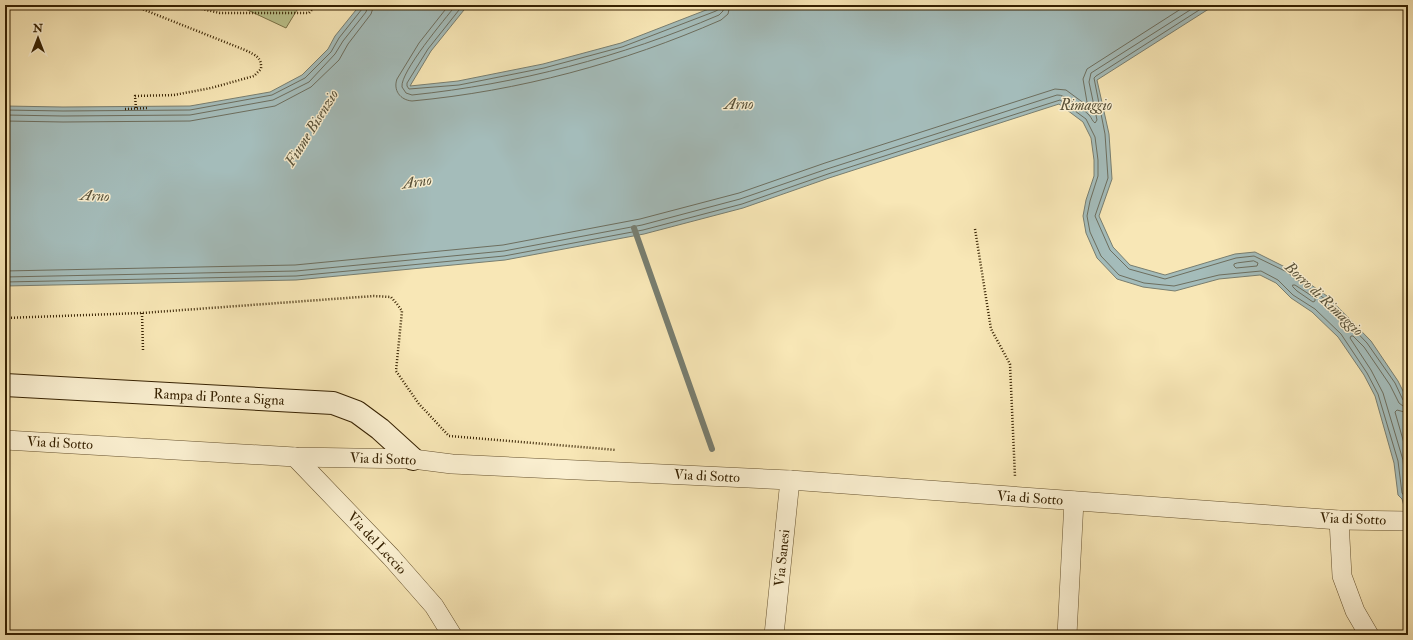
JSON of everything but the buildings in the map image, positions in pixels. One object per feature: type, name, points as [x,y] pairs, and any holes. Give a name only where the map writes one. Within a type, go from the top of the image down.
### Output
[{"type":"main road","name":"Rampa di Ponte a Signa","points":[[5,385],[333,403],[357,412],[363,416],[380,429],[413,459]]},
{"type":"street","name":"Via di Sotto","points":[[5,440],[295,457],[413,459],[452,464],[790,480],[1338,520],[1408,521]]},
{"type":"street","name":"Via del Leccio","points":[[295,457],[396,563],[434,606],[452,635]]},
{"type":"street","name":"Via Sanesi","points":[[774,635],[790,480]]},
{"type":"street","points":[[1067,635],[1074,501]]},
{"type":"street","points":[[1338,520],[1342,576],[1355,611],[1369,635]]},
{"type":"path","points":[[132,5],[245,50],[258,57],[262,63],[261,69],[254,76],[211,88],[174,94],[134,96],[136,108]]},
{"type":"path","points":[[184,5],[220,13],[310,13],[316,5]]},
{"type":"path","points":[[125,109],[149,108]]},
{"type":"path","points":[[975,229],[991,329],[1010,364],[1016,497]]},
{"type":"path","points":[[5,318],[142,313],[374,296],[391,297],[402,311],[396,371],[419,404],[449,436],[622,450]]},
{"type":"path","points":[[142,313],[143,350]]},
{"type":"green space","points":[[237,5],[300,5],[286,28]]},
{"type":"water","name":"Arno","points":[[360,5],[468,5],[431,51],[410,86],[458,81],[543,64],[621,43],[719,5],[1215,5],[1097,80],[1109,134],[1112,179],[1099,216],[1113,247],[1130,265],[1165,275],[1235,254],[1255,252],[1287,268],[1327,296],[1371,341],[1398,381],[1408,401],[1408,520],[1402,499],[1398,495],[1394,463],[1375,396],[1364,375],[1338,337],[1312,312],[1291,298],[1276,283],[1260,275],[1219,279],[1175,291],[1143,287],[1117,279],[1097,258],[1086,233],[1083,216],[1086,200],[1094,176],[1094,160],[1091,138],[1083,122],[1059,104],[829,178],[743,208],[644,234],[505,260],[296,280],[5,286],[5,106],[190,106],[270,92],[302,75],[328,49],[335,36]]},
{"type":"waterway","points":[[634,228],[712,449]]},
{"type":"water label","name":"Rimaggio","points":[[1086,105]]},
{"type":"water label","name":"Fiume Bisenzio","points":[[312,128]]},
{"type":"water label","name":"Borro di Rimaggio","points":[[1324,299]]}]
